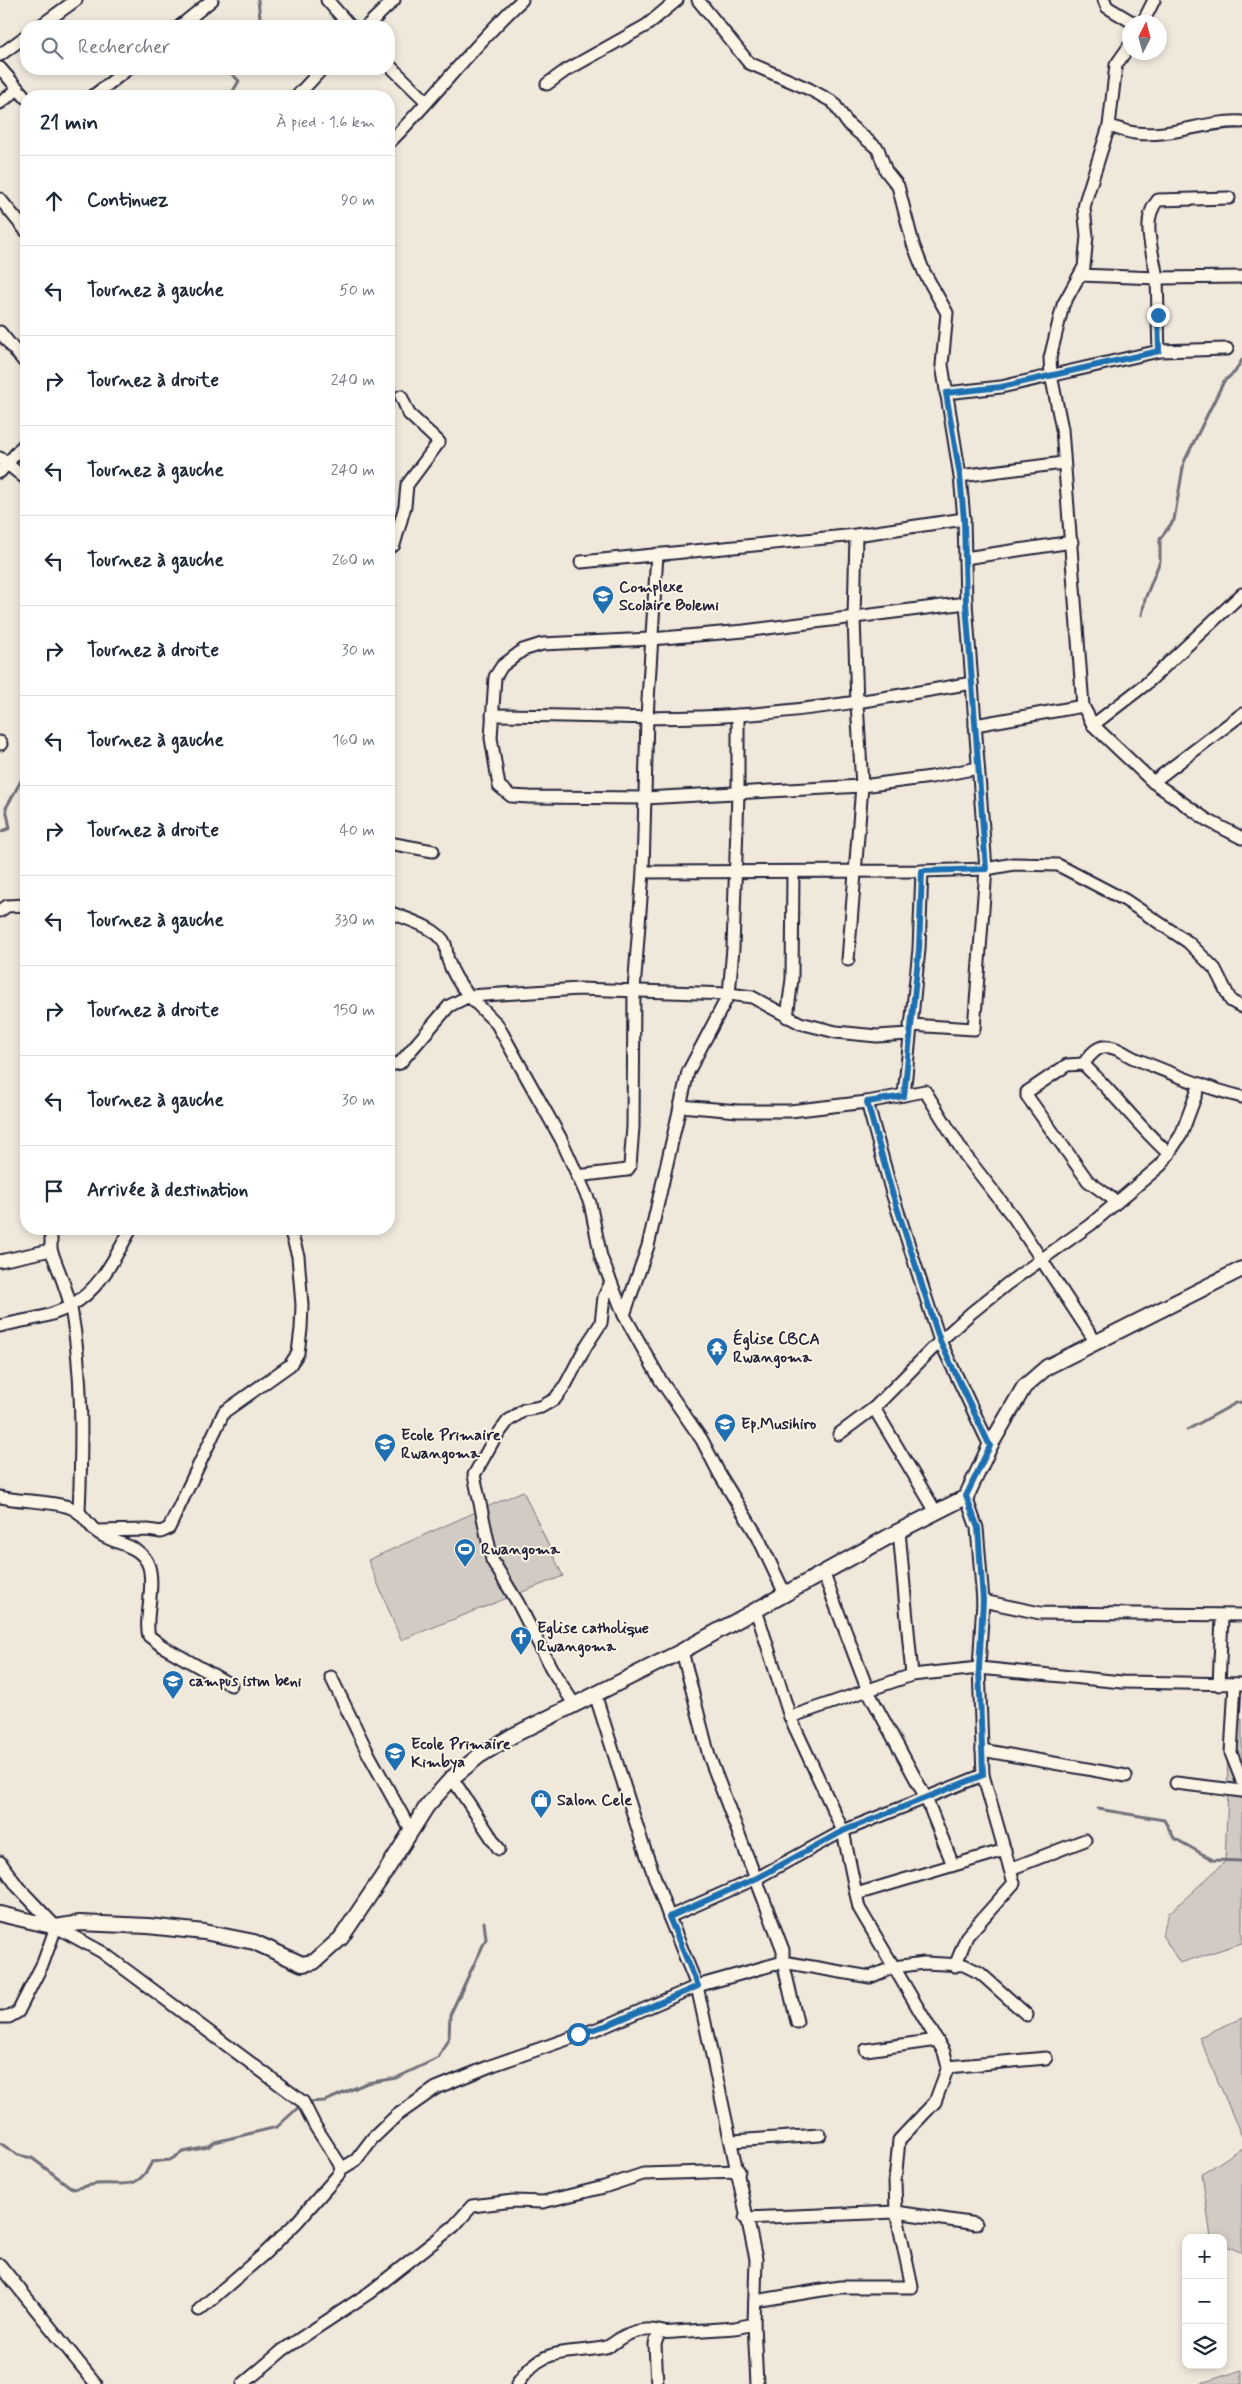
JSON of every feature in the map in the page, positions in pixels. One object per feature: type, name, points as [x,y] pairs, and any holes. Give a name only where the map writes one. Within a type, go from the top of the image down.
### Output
[{"type":"street","points":[[48,20],[76,0]]},
{"type":"street","points":[[187,20],[212,0]]},
{"type":"street","points":[[327,0],[345,20]]},
{"type":"street","points":[[373,20],[394,0]]},
{"type":"street","points":[[395,137],[416,116],[426,102],[477,45],[522,0]]},
{"type":"street","points":[[547,84],[564,71],[647,25],[677,0]]},
{"type":"street","points":[[395,1064],[400,1063],[449,1006],[470,996],[579,989],[729,994],[752,997],[787,1017],[836,1032],[876,1036],[909,1030],[974,1028],[986,869],[966,603],[964,519],[960,476],[942,365],[947,313],[924,272],[913,244],[898,186],[886,171],[878,149],[848,124],[833,102],[749,63],[698,0]]},
{"type":"street","points":[[1104,0],[1107,7],[1122,16]]},
{"type":"street","points":[[1146,15],[1154,0]]},
{"type":"street","points":[[0,55],[20,40]]},
{"type":"street","points":[[1122,56],[1116,65],[1109,126],[1084,208],[1087,252],[1084,267],[1063,305],[1058,319],[1050,358],[1051,375],[1062,429],[1063,463],[1072,542],[1083,706],[1093,725],[1154,782],[1207,820],[1242,838]]},
{"type":"street","points":[[0,68],[20,92]]},
{"type":"street","points":[[395,71],[426,102]]},
{"type":"street","points":[[102,90],[120,75]]},
{"type":"street","points":[[303,90],[316,75]]},
{"type":"street","points":[[0,103],[20,95]]},
{"type":"street","points":[[1109,126],[1134,133],[1148,134],[1217,123],[1242,122]]},
{"type":"street","points":[[1159,351],[1156,278],[1150,231],[1150,217],[1154,205],[1158,200],[1229,198]]},
{"type":"street","points":[[0,199],[20,224]]},
{"type":"street","points":[[1080,275],[1156,278],[1242,277]]},
{"type":"street","points":[[0,332],[20,354]]},
{"type":"street","points":[[946,393],[1001,387],[1159,351],[1227,349]]},
{"type":"street","points":[[395,541],[405,506],[407,484],[439,442],[409,414],[401,396]]},
{"type":"street","points":[[20,448],[2,465],[20,476]]},
{"type":"street","points":[[960,476],[1063,463]]},
{"type":"street","points":[[581,562],[856,535],[964,519]]},
{"type":"street","points":[[848,960],[862,786],[854,618],[856,535]]},
{"type":"street","points":[[965,558],[1072,542]]},
{"type":"street","points":[[577,1176],[627,1170],[630,1166],[633,1127],[634,990],[643,872],[647,717],[657,554]]},
{"type":"street","points":[[1093,725],[1146,684],[1242,594]]},
{"type":"street","points":[[966,603],[854,618],[651,639],[542,644],[523,650],[502,666],[495,677],[491,738],[499,786],[510,796],[645,798],[862,786],[930,777],[978,768]]},
{"type":"street","points":[[492,715],[647,717],[738,715],[857,703],[972,683]]},
{"type":"street","points":[[975,725],[1083,706]]},
{"type":"street","points":[[1154,782],[1242,714]]},
{"type":"street","points":[[624,1315],[648,1246],[688,1072],[729,994],[733,948],[738,793],[738,715]]},
{"type":"street","points":[[395,844],[433,851]]},
{"type":"street","points":[[643,872],[922,871],[986,869],[1014,864],[1058,866],[1125,900],[1188,942],[1214,969],[1231,1001],[1242,1007]]},
{"type":"street","points":[[904,1096],[909,1030],[919,949],[922,871]]},
{"type":"street","points":[[787,1017],[792,979],[793,872]]},
{"type":"street","points":[[0,911],[7,906],[20,905]]},
{"type":"street","points":[[395,914],[424,926],[445,943],[450,965],[460,984],[497,1024],[561,1139],[590,1203],[601,1257],[624,1315],[661,1381],[702,1440],[720,1475],[758,1537],[785,1594]]},
{"type":"street","points":[[1117,1202],[1088,1181],[1027,1096],[1027,1092],[1030,1089],[1067,1065],[1083,1064],[1096,1050],[1105,1046],[1115,1048],[1200,1084],[1242,1097]]},
{"type":"street","points":[[1083,1064],[1104,1084],[1146,1133],[1169,1154]]},
{"type":"street","points":[[839,1434],[874,1408],[940,1341],[1007,1284],[1090,1225],[1161,1165],[1181,1135],[1200,1084]]},
{"type":"street","points":[[680,1106],[738,1111],[790,1111],[867,1102],[925,1091],[965,1155],[1014,1218],[1095,1341]]},
{"type":"street","points":[[867,1102],[892,1192],[940,1341],[990,1446]]},
{"type":"street","points":[[51,1235],[51,1250],[70,1306],[80,1380],[81,1452],[79,1511]]},
{"type":"street","points":[[0,1326],[70,1306],[90,1291],[107,1270],[127,1235]]},
{"type":"street","points":[[96,1530],[148,1530],[161,1532],[169,1528],[224,1412],[290,1365],[298,1353],[302,1305],[298,1256],[292,1235]]},
{"type":"street","points":[[0,1261],[51,1250]]},
{"type":"street","points":[[56,1927],[80,1923],[148,1926],[204,1932],[254,1942],[302,1964],[314,1962],[341,1938],[384,1874],[410,1829],[427,1806],[452,1778],[479,1756],[512,1736],[682,1651],[898,1531],[966,1496],[990,1446],[1024,1387],[1047,1367],[1095,1341],[1242,1269]]},
{"type":"street","points":[[574,1704],[492,1560],[478,1502],[474,1475],[493,1441],[508,1421],[524,1410],[541,1407],[555,1399],[566,1384],[586,1346],[601,1323],[604,1297],[611,1282]]},
{"type":"street","points":[[874,1408],[936,1512]]},
{"type":"street","points":[[955,1966],[967,1936],[1014,1883],[983,1775],[979,1668],[983,1601],[978,1528],[966,1496]]},
{"type":"street","points":[[0,1497],[67,1506],[79,1511],[105,1537],[129,1544],[146,1560],[151,1586],[148,1633],[152,1639],[230,1685]]},
{"type":"street","points":[[898,1531],[912,1675]]},
{"type":"street","points":[[823,1572],[868,1691],[926,1798],[953,1865]]},
{"type":"street","points":[[983,1601],[1040,1613],[1242,1616]]},
{"type":"street","points":[[755,2301],[840,2288],[912,2287],[896,2212],[895,2181],[899,2140],[935,2102],[948,2067],[944,2052],[859,1908],[843,1831],[790,1718],[756,1610]]},
{"type":"street","points":[[1219,1685],[1222,1616]]},
{"type":"street","points":[[682,1651],[709,1756],[783,1950],[783,1962],[797,2022]]},
{"type":"street","points":[[790,1718],[912,1675],[979,1668],[1122,1682],[1239,1684],[1231,1753],[1242,1781]]},
{"type":"street","points":[[331,1676],[368,1753],[410,1829]]},
{"type":"street","points":[[595,1694],[669,1917],[698,1986],[739,2170],[746,2218],[756,2259],[754,2324],[757,2384]]},
{"type":"street","points":[[982,1750],[1126,1776]]},
{"type":"street","points":[[669,1917],[757,1878],[843,1831],[983,1775]]},
{"type":"street","points":[[452,1778],[499,1849]]},
{"type":"street","points":[[1176,1784],[1242,1791]]},
{"type":"street","points":[[1010,1869],[1085,1840]]},
{"type":"street","points":[[856,1894],[1005,1850]]},
{"type":"street","points":[[0,1862],[18,1887],[56,1927]]},
{"type":"street","points":[[0,1914],[56,1927],[102,1952],[303,2102],[341,2169]]},
{"type":"street","points":[[0,2017],[9,2018],[18,2012],[43,1964],[56,1927]]},
{"type":"street","points":[[200,2310],[297,2222],[338,2175],[341,2169],[356,2160],[372,2139],[396,2116],[436,2088],[493,2065],[608,2025],[698,1986],[783,1962],[870,1977],[894,1968],[924,1964],[964,1965],[980,1973],[1027,2015]]},
{"type":"street","points":[[866,2050],[937,2040]]},
{"type":"street","points":[[948,2067],[1046,2058]]},
{"type":"street","points":[[732,2141],[820,2135]]},
{"type":"street","points":[[243,2384],[283,2350],[369,2293],[454,2226],[472,2206],[513,2201],[543,2202],[604,2187],[643,2174],[739,2170]]},
{"type":"street","points":[[746,2218],[896,2212],[976,2224]]},
{"type":"street","points":[[0,2265],[96,2384]]},
{"type":"street","points":[[517,2384],[525,2372],[537,2361],[560,2352],[607,2347],[629,2333],[650,2328],[663,2332],[735,2328],[754,2324]]},
{"type":"street","points":[[657,2384],[655,2344],[659,2333],[663,2332]]},
{"type":"shaded area","name":"Rwangoma","points":[[523,1491],[563,1576],[401,1640],[368,1560]]},
{"type":"shaded area","points":[[1242,1719],[1242,1943],[1180,1963],[1162,1935],[1169,1913],[1225,1862],[1228,1790],[1227,1749],[1239,1720]]},
{"type":"shaded area","points":[[1242,2018],[1242,2137],[1199,2037]]},
{"type":"shaded area","points":[[1242,2148],[1242,2253],[1227,2246],[1227,2234],[1210,2234],[1202,2174]]},
{"type":"shaded area","points":[[1242,2370],[1242,2384],[1198,2384]]},
{"type":"waterway","points":[[258,0],[260,20]]},
{"type":"waterway","points":[[233,75],[239,81],[234,90]]},
{"type":"waterway","points":[[1142,615],[1145,599],[1160,561],[1160,539],[1174,520],[1184,462],[1224,381],[1235,372],[1242,360]]},
{"type":"waterway","points":[[0,832],[10,828],[6,808],[20,783]]},
{"type":"waterway","points":[[1187,1430],[1236,1403],[1242,1402]]},
{"type":"waterway","points":[[1098,1809],[1164,1820],[1174,1838],[1213,1860],[1242,1861]]},
{"type":"waterway","points":[[306,2102],[325,2101],[367,2083],[396,2078],[438,2058],[449,2037],[450,2015],[486,1939],[484,1922]]},
{"type":"waterway","points":[[0,2143],[18,2155],[32,2158],[73,2189],[97,2184],[129,2184],[141,2178],[152,2162],[170,2160],[183,2152],[208,2147],[215,2142],[277,2127],[301,2105]]},
{"type":"place","name":"Complexe Scolaire Bolemi","points":[[603,615]]},
{"type":"place","name":"Église CBCA Rwangoma","points":[[717,1367]]},
{"type":"place","name":"Ep.Musihiro","points":[[725,1443]]},
{"type":"place","name":"Ecole Primaire Rwangoma","points":[[385,1463]]},
{"type":"place","name":"Rwangoma","points":[[465,1568]]},
{"type":"place","name":"Eglise catholique Rwangoma","points":[[521,1656]]},
{"type":"place","name":"campus istm beni","points":[[173,1700]]},
{"type":"place","name":"Ecole Primaire Kimbya","points":[[395,1772]]},
{"type":"place","name":"Salon Cele","points":[[541,1819]]},
{"type":"route","points":[[578,2034],[608,2025],[698,1986],[669,1917],[757,1878],[843,1831],[983,1775],[979,1668],[983,1601],[978,1528],[966,1496],[990,1446],[940,1341],[892,1192],[867,1102],[904,1096],[919,949],[922,871],[986,869],[966,603],[964,519],[960,476],[946,393],[1001,387],[1159,351],[1158,315]]}]
